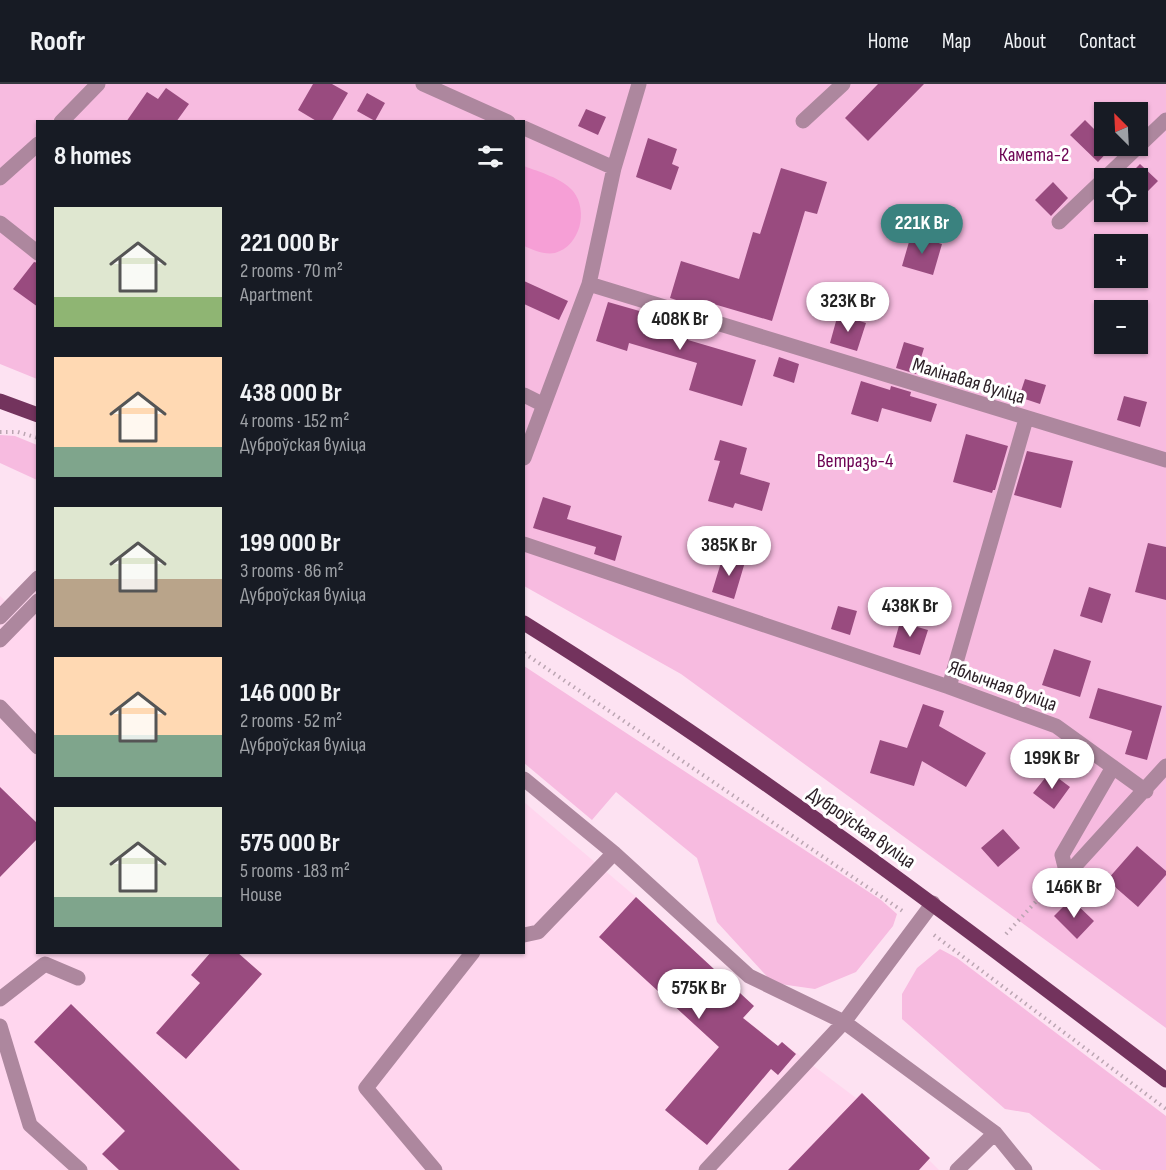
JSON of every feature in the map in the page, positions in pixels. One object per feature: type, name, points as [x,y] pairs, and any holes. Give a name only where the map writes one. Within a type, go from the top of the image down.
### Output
[{"type":"main road","points":[[0,401],[36,414]]},
{"type":"main road","name":"Дуброўская вуліца","points":[[525,624],[611,678],[933,903],[1166,1080]]},
{"type":"lane","points":[[63,120],[98,84]]},
{"type":"lane","points":[[423,84],[504,120]]},
{"type":"lane","points":[[525,455],[542,404],[589,284],[614,168],[639,84]]},
{"type":"lane","points":[[803,121],[843,84]]},
{"type":"lane","points":[[1059,222],[1166,120]]},
{"type":"lane","points":[[525,128],[614,168]]},
{"type":"lane","points":[[0,178],[36,146]]},
{"type":"lane","points":[[0,223],[36,251]]},
{"type":"lane","name":"Малінавая вуліца","points":[[589,284],[1166,460]]},
{"type":"lane","points":[[525,396],[542,404]]},
{"type":"lane","points":[[949,687],[1026,419]]},
{"type":"lane","name":"Яблычная вуліца","points":[[525,544],[949,687],[1056,726],[1146,791]]},
{"type":"lane","points":[[0,617],[36,580]]},
{"type":"lane","points":[[0,640],[36,603]]},
{"type":"lane","points":[[0,707],[36,745]]},
{"type":"lane","points":[[1113,767],[1062,855],[1065,867],[1074,867],[1146,791],[1166,766]]},
{"type":"lane","points":[[525,780],[614,853],[749,976],[844,1022],[995,1132],[1025,1170]]},
{"type":"lane","points":[[525,934],[538,932],[614,853]]},
{"type":"lane","points":[[706,1170],[844,1022],[933,903]]},
{"type":"lane","points":[[435,1170],[366,1088],[471,954]]},
{"type":"lane","points":[[0,999],[45,964],[78,978]]},
{"type":"lane","points":[[0,1026],[30,1125],[80,1170]]},
{"type":"lane","points":[[957,1170],[995,1132]]},
{"type":"path","points":[[0,432],[18,432],[36,437]]},
{"type":"path","points":[[525,654],[877,892],[1166,1109]]},
{"type":"path","points":[[1006,935],[1065,867]]},
{"type":"shaded area","points":[[525,166],[563,182],[573,191],[580,208],[579,227],[571,243],[555,253],[525,246]]},
{"type":"shaded area","points":[[36,590],[36,954],[525,954],[525,803],[636,897],[754,1006],[744,1018],[778,1046],[782,1042],[856,1098],[862,1093],[930,1158],[929,1160],[939,1170],[0,1170],[0,596],[16,611]]},
{"type":"green space","name":"Ветразь-4","points":[[0,84],[1166,84],[1166,1028],[681,674],[525,587],[525,120],[36,120],[36,379],[0,364]]},
{"type":"green space","points":[[0,435],[15,436],[36,445],[36,480],[0,463]]},
{"type":"green space","points":[[525,667],[881,900],[897,914],[893,926],[856,972],[815,989],[773,983],[717,922],[697,858],[616,792],[592,820],[525,764]]},
{"type":"green space","points":[[940,949],[957,958],[1166,1116],[1166,1170],[1101,1170],[1029,1113],[1005,1109],[902,1019],[902,994],[917,968]]},
{"type":"building","points":[[313,84],[332,84],[348,93],[332,120],[315,120],[298,110]]},
{"type":"building","points":[[878,84],[924,84],[868,141],[845,118]]},
{"type":"building","points":[[166,88],[189,104],[177,120],[127,120],[147,92],[158,99]]},
{"type":"building","points":[[367,93],[385,103],[376,120],[357,111]]},
{"type":"building","points":[[586,109],[606,117],[598,135],[578,126]]},
{"type":"building","points":[[1085,120],[1094,129],[1094,156],[1104,156],[1098,162],[1070,135]]},
{"type":"building","points":[[648,138],[677,149],[672,164],[679,167],[671,190],[636,177]]},
{"type":"building","points":[[781,168],[827,182],[817,214],[805,211],[772,321],[700,300],[698,307],[670,298],[681,261],[739,279],[753,232],[760,234]]},
{"type":"building","points":[[1148,172],[1158,181],[1148,191]]},
{"type":"building","points":[[1053,182],[1068,198],[1051,216],[1035,200]]},
{"type":"building","points":[[911,235],[942,244],[933,275],[902,266]]},
{"type":"building","points":[[34,262],[36,262],[36,306],[13,289]]},
{"type":"building","points":[[525,281],[568,301],[559,320],[525,304]]},
{"type":"building","points":[[608,302],[692,326],[688,340],[756,360],[742,406],[689,390],[697,363],[629,343],[627,351],[596,341]]},
{"type":"building","points":[[838,314],[866,323],[857,351],[830,343]]},
{"type":"building","points":[[904,342],[924,348],[916,374],[896,368]]},
{"type":"building","points":[[779,357],[799,364],[794,383],[773,376]]},
{"type":"building","points":[[1025,379],[1046,385],[1040,404],[1019,397]]},
{"type":"building","points":[[861,381],[890,390],[891,386],[911,392],[910,396],[937,404],[931,422],[882,408],[878,422],[851,414]]},
{"type":"building","points":[[1124,396],[1147,402],[1140,427],[1117,420]]},
{"type":"building","points":[[966,434],[1008,446],[995,490],[992,493],[953,482]]},
{"type":"building","points":[[720,440],[747,448],[740,474],[770,483],[762,511],[735,503],[733,508],[708,501],[720,461],[714,460]]},
{"type":"building","points":[[1027,451],[1073,461],[1061,508],[1014,495]]},
{"type":"building","points":[[543,497],[571,506],[567,519],[622,536],[615,561],[594,554],[596,547],[533,528]]},
{"type":"building","points":[[1148,543],[1166,547],[1166,600],[1135,592]]},
{"type":"building","points":[[723,556],[745,562],[734,599],[712,592]]},
{"type":"building","points":[[1089,587],[1111,594],[1102,623],[1080,616]]},
{"type":"building","points":[[838,606],[857,611],[850,635],[831,629]]},
{"type":"building","points":[[900,622],[928,630],[920,655],[893,647]]},
{"type":"building","points":[[1054,649],[1091,661],[1080,697],[1042,685]]},
{"type":"building","points":[[1098,688],[1162,706],[1147,760],[1125,754],[1132,731],[1089,718]]},
{"type":"building","points":[[923,704],[944,711],[939,726],[986,753],[966,787],[922,761],[914,786],[870,773],[880,740],[907,748]]},
{"type":"building","points":[[1050,772],[1070,787],[1054,809],[1033,793]]},
{"type":"building","points":[[0,787],[36,822],[36,840],[0,877]]},
{"type":"building","points":[[1003,829],[1020,848],[998,867],[981,848]]},
{"type":"building","points":[[1137,846],[1166,871],[1166,875],[1138,907],[1107,880]]},
{"type":"building","points":[[636,897],[754,1006],[743,1018],[778,1046],[782,1042],[796,1054],[778,1075],[771,1069],[707,1145],[665,1110],[719,1047],[599,937]]},
{"type":"building","points":[[1071,899],[1094,921],[1077,939],[1054,916]]},
{"type":"building","points":[[209,954],[239,954],[262,974],[186,1059],[156,1033],[200,983],[191,975]]},
{"type":"building","points":[[71,1004],[240,1170],[119,1170],[102,1154],[125,1131],[34,1042]]},
{"type":"building","points":[[862,1093],[930,1158],[919,1170],[788,1170]]},
{"type":"park label","name":"Камета-2","points":[[1034,154]]}]
